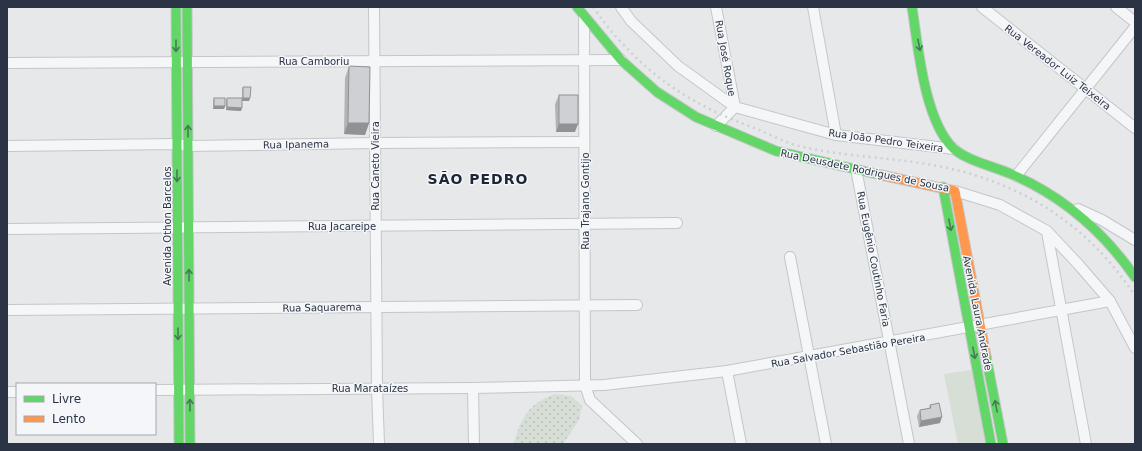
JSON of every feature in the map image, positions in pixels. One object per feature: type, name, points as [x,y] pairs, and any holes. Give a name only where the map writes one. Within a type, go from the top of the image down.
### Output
[{"type":"street","name":"Avenida Othon Barcelos","points":[[176,7],[179,444]]},
{"type":"street","points":[[187,7],[190,444]]},
{"type":"street","name":"Rua Caneto Vieira","points":[[374,7],[374,143],[379,444]]},
{"type":"street","name":"Rua Deusdete Rodrigues de Sousa","points":[[577,7],[621,60],[657,92],[696,117],[776,151],[943,187],[1000,205],[1047,231],[1110,301],[1135,348]]},
{"type":"street","name":"Rua João Pedro Teixeira","points":[[620,7],[631,21],[678,66],[734,107],[836,135],[954,149]]},
{"type":"street","name":"Rua José Roque","points":[[716,7],[734,107],[716,126]]},
{"type":"street","points":[[813,7],[836,135]]},
{"type":"street","points":[[912,7],[928,93],[934,114],[954,149],[1016,176],[1064,202],[1102,220],[1135,240]]},
{"type":"street","name":"Rua Vereador Luiz Teixeira","points":[[982,7],[1135,128]]},
{"type":"street","points":[[1116,7],[1135,22]]},
{"type":"street","name":"Rua Trajano Gontijo","points":[[584,17],[585,385]]},
{"type":"street","points":[[1016,176],[1135,27]]},
{"type":"street","name":"Rua Camboriu","points":[[7,63],[621,60]]},
{"type":"street","points":[[939,99],[943,132]]},
{"type":"street","name":"Rua Ipanema","points":[[7,146],[177,144],[188,146],[584,142]]},
{"type":"street","name":"Rua Eugênio Coutinho Faria","points":[[856,169],[909,444]]},
{"type":"street","name":"Avenida Laura Andrade","points":[[943,187],[992,444]]},
{"type":"street","name":"Avenida Laura Andrade","points":[[956,191],[1003,444]]},
{"type":"street","points":[[1064,202],[1091,222],[1107,239],[1135,277]]},
{"type":"street","name":"Rua Jacareipe","points":[[7,229],[677,223]]},
{"type":"street","points":[[1047,231],[1086,444]]},
{"type":"street","points":[[790,257],[826,444]]},
{"type":"street","name":"Rua Salvador Sebastião Pereira","points":[[585,385],[728,371],[809,358],[1110,301]]},
{"type":"street","name":"Rua Saquarema","points":[[7,310],[637,304]]},
{"type":"street","points":[[728,371],[741,444]]},
{"type":"street","points":[[585,385],[590,400],[632,442]]},
{"type":"street","name":"Rua Marataízes","points":[[156,390],[474,388],[585,385]]},
{"type":"street","points":[[474,388],[474,444]]},
{"type":"shaded area","points":[[977,369],[991,444],[958,444],[944,374]]},
{"type":"shaded area","points":[[556,394],[571,396],[582,406],[579,420],[563,444],[514,444],[519,426],[533,406],[547,397]]},
{"type":"building","points":[[349,66],[370,67],[369,123],[348,123]]},
{"type":"building","points":[[243,87],[251,87],[250,98],[243,98]]},
{"type":"building","points":[[559,95],[578,95],[578,124],[559,124]]},
{"type":"building","points":[[214,98],[225,98],[225,106],[214,106]]},
{"type":"building","points":[[227,98],[242,98],[242,108],[227,107]]},
{"type":"building","points":[[939,403],[942,417],[921,421],[920,410],[931,408],[930,405]]},
{"type":"railway","points":[[593,7],[617,38],[651,71],[683,94],[718,113],[795,145],[849,155],[938,166],[968,173],[1025,195],[1050,210],[1074,228],[1096,248],[1117,271],[1135,296]]},
{"type":"traffic: fast","points":[[176,7],[179,444]]},
{"type":"traffic: fast","points":[[187,7],[190,444]]},
{"type":"traffic: fast","points":[[577,7],[621,60],[657,92],[696,117],[776,151],[881,175]]},
{"type":"traffic: fast","points":[[912,7],[920,61],[929,101],[935,119],[943,135],[953,148],[972,160],[1011,174],[1030,183],[1065,204],[1095,230],[1123,260],[1135,277]]},
{"type":"traffic: fast","points":[[943,187],[991,444]]},
{"type":"traffic: fast","points":[[986,356],[1003,444]]},
{"type":"traffic: slow","points":[[881,175],[955,191],[986,356]]},
{"type":"district","name":"SÃO PEDRO","points":[[478,179]]}]
